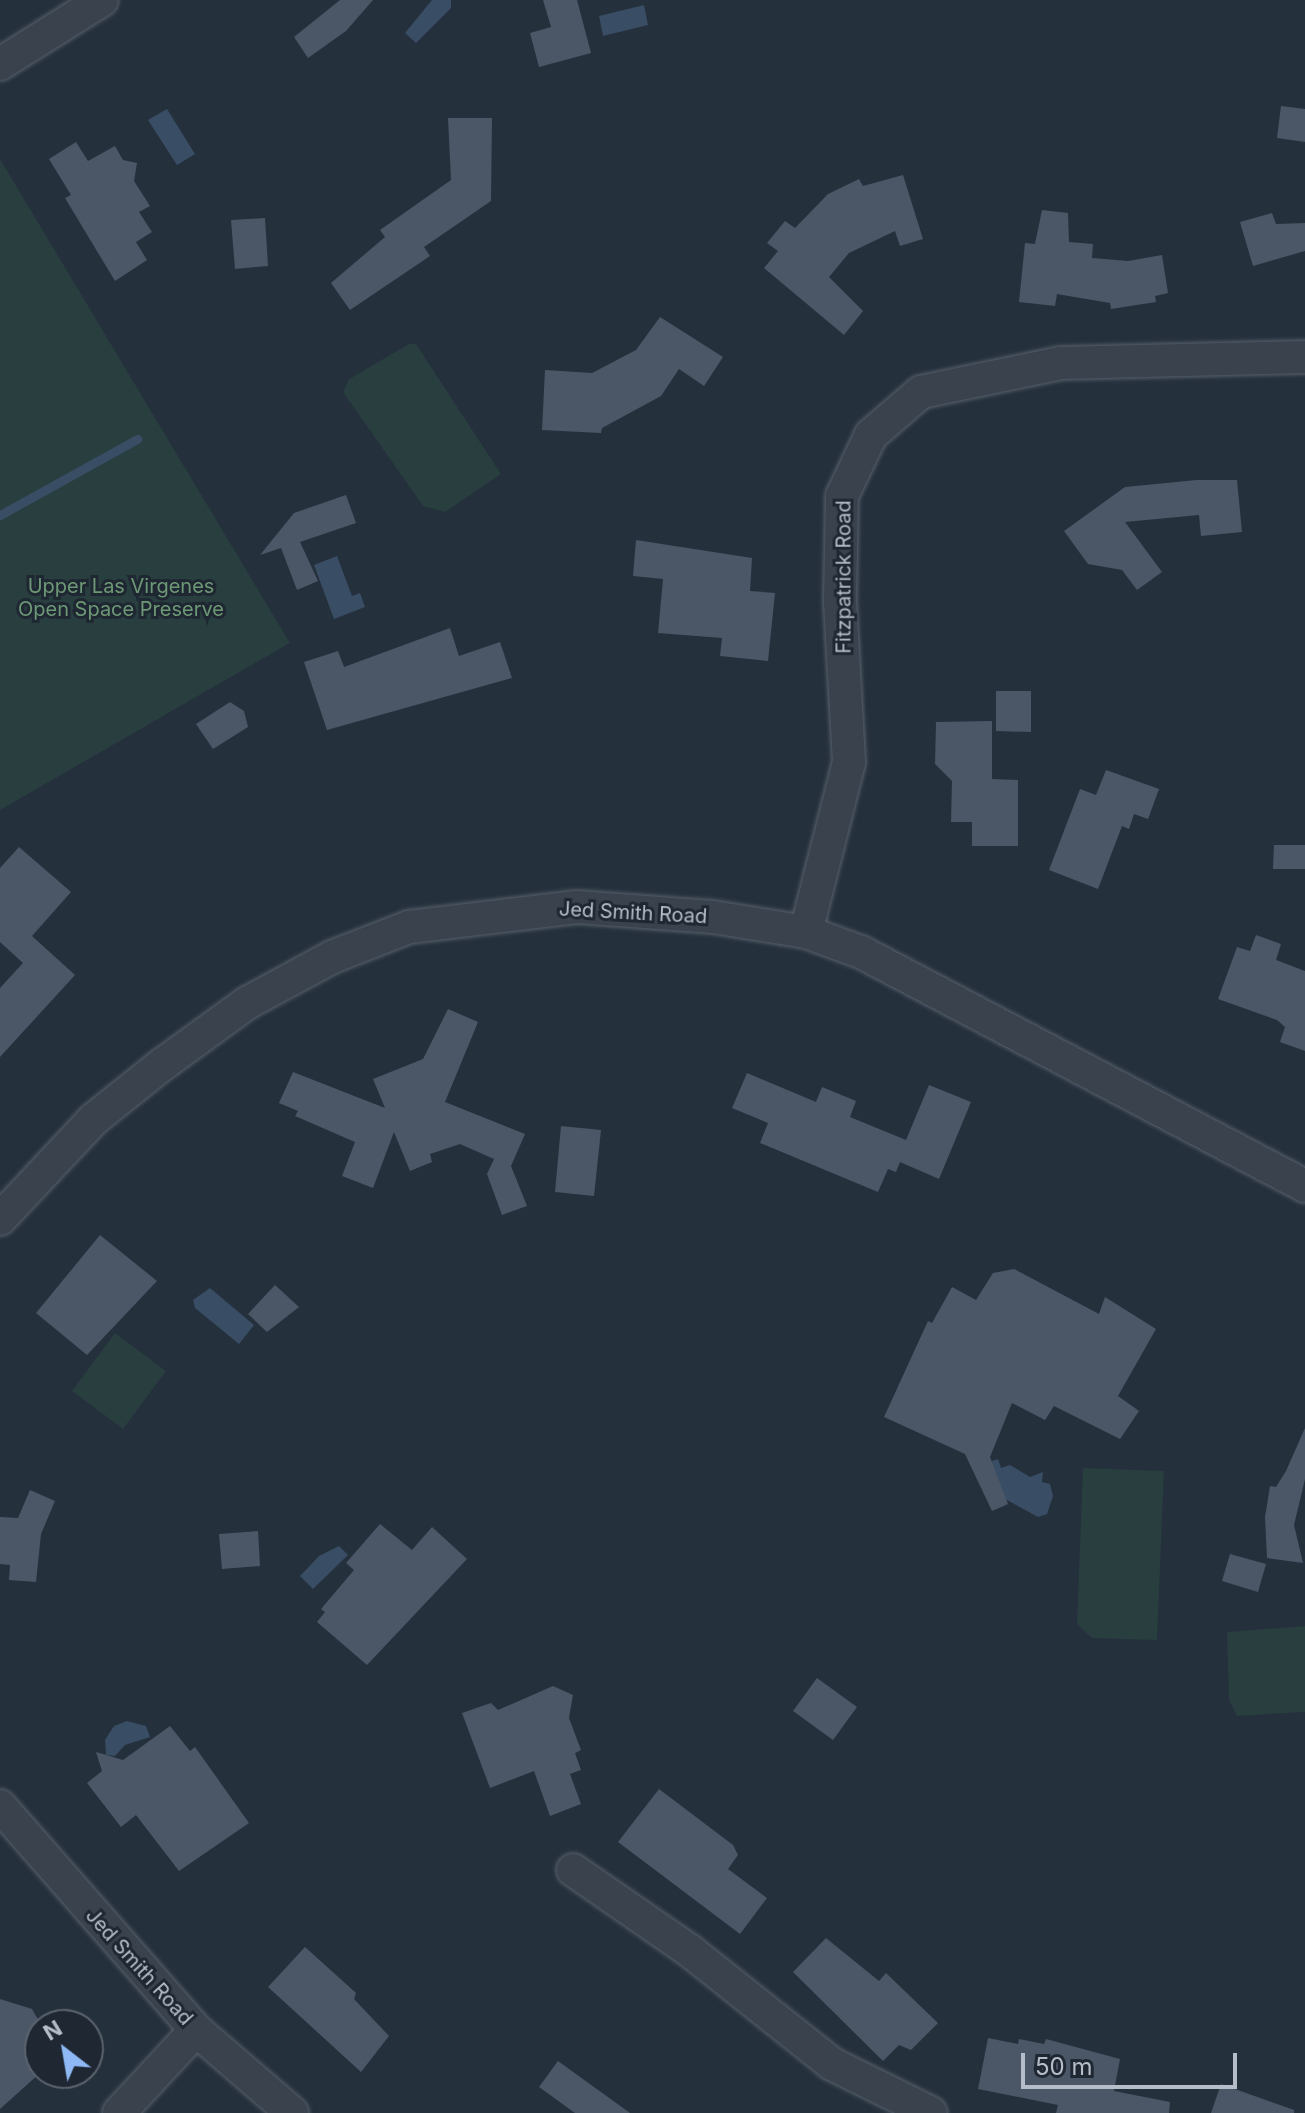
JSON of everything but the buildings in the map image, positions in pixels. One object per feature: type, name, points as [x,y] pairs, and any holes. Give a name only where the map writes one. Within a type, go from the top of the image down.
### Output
[{"type":"street","points":[[0,64],[102,0]]},
{"type":"street","name":"Fitzpatrick Road","points":[[806,932],[849,762],[840,601],[842,496],[871,435],[921,392],[1061,363],[1305,357]]},
{"type":"street","name":"Jed Smith Road","points":[[0,1219],[94,1119],[247,1003],[332,957],[409,927],[577,907],[713,917],[806,932],[861,952],[1305,1186]]},
{"type":"street","name":"Jed Smith Road","points":[[0,1806],[196,2030],[292,2113]]},
{"type":"street","points":[[573,1870],[690,1951],[832,2064],[931,2113]]},
{"type":"street","points":[[119,2113],[196,2030]]},
{"type":"green space","name":"Upper Las Virgenes Open Space Preserve","points":[[0,159],[290,643],[0,810]]},
{"type":"green space","points":[[409,344],[416,344],[501,474],[445,512],[423,506],[343,392],[349,379]]},
{"type":"green space","points":[[115,1333],[166,1371],[123,1429],[72,1391]]},
{"type":"green space","points":[[1083,1468],[1164,1471],[1157,1640],[1092,1638],[1077,1624]]},
{"type":"green space","points":[[1305,1626],[1305,1712],[1237,1716],[1229,1700],[1227,1632]]},
{"type":"water","points":[[432,0],[451,0],[451,8],[416,43],[405,33]]},
{"type":"water","points":[[644,5],[648,25],[603,36],[599,16]]},
{"type":"water","points":[[167,109],[195,154],[177,165],[148,120]]},
{"type":"water","points":[[337,556],[352,596],[360,593],[365,607],[334,619],[314,565]]},
{"type":"water","points":[[210,1288],[254,1325],[239,1344],[195,1308],[193,1300]]},
{"type":"water","points":[[998,1459],[1001,1468],[1010,1465],[1030,1477],[1043,1472],[1042,1482],[1050,1484],[1053,1496],[1047,1514],[1038,1517],[1007,1500],[1003,1507],[992,1502],[989,1462]]},
{"type":"water","points":[[339,1546],[348,1555],[313,1589],[300,1576],[319,1556]]},
{"type":"water","points":[[127,1721],[146,1726],[150,1737],[125,1745],[115,1756],[106,1755],[105,1740],[114,1726]]},
{"type":"waterway","points":[[0,515],[137,439]]}]
